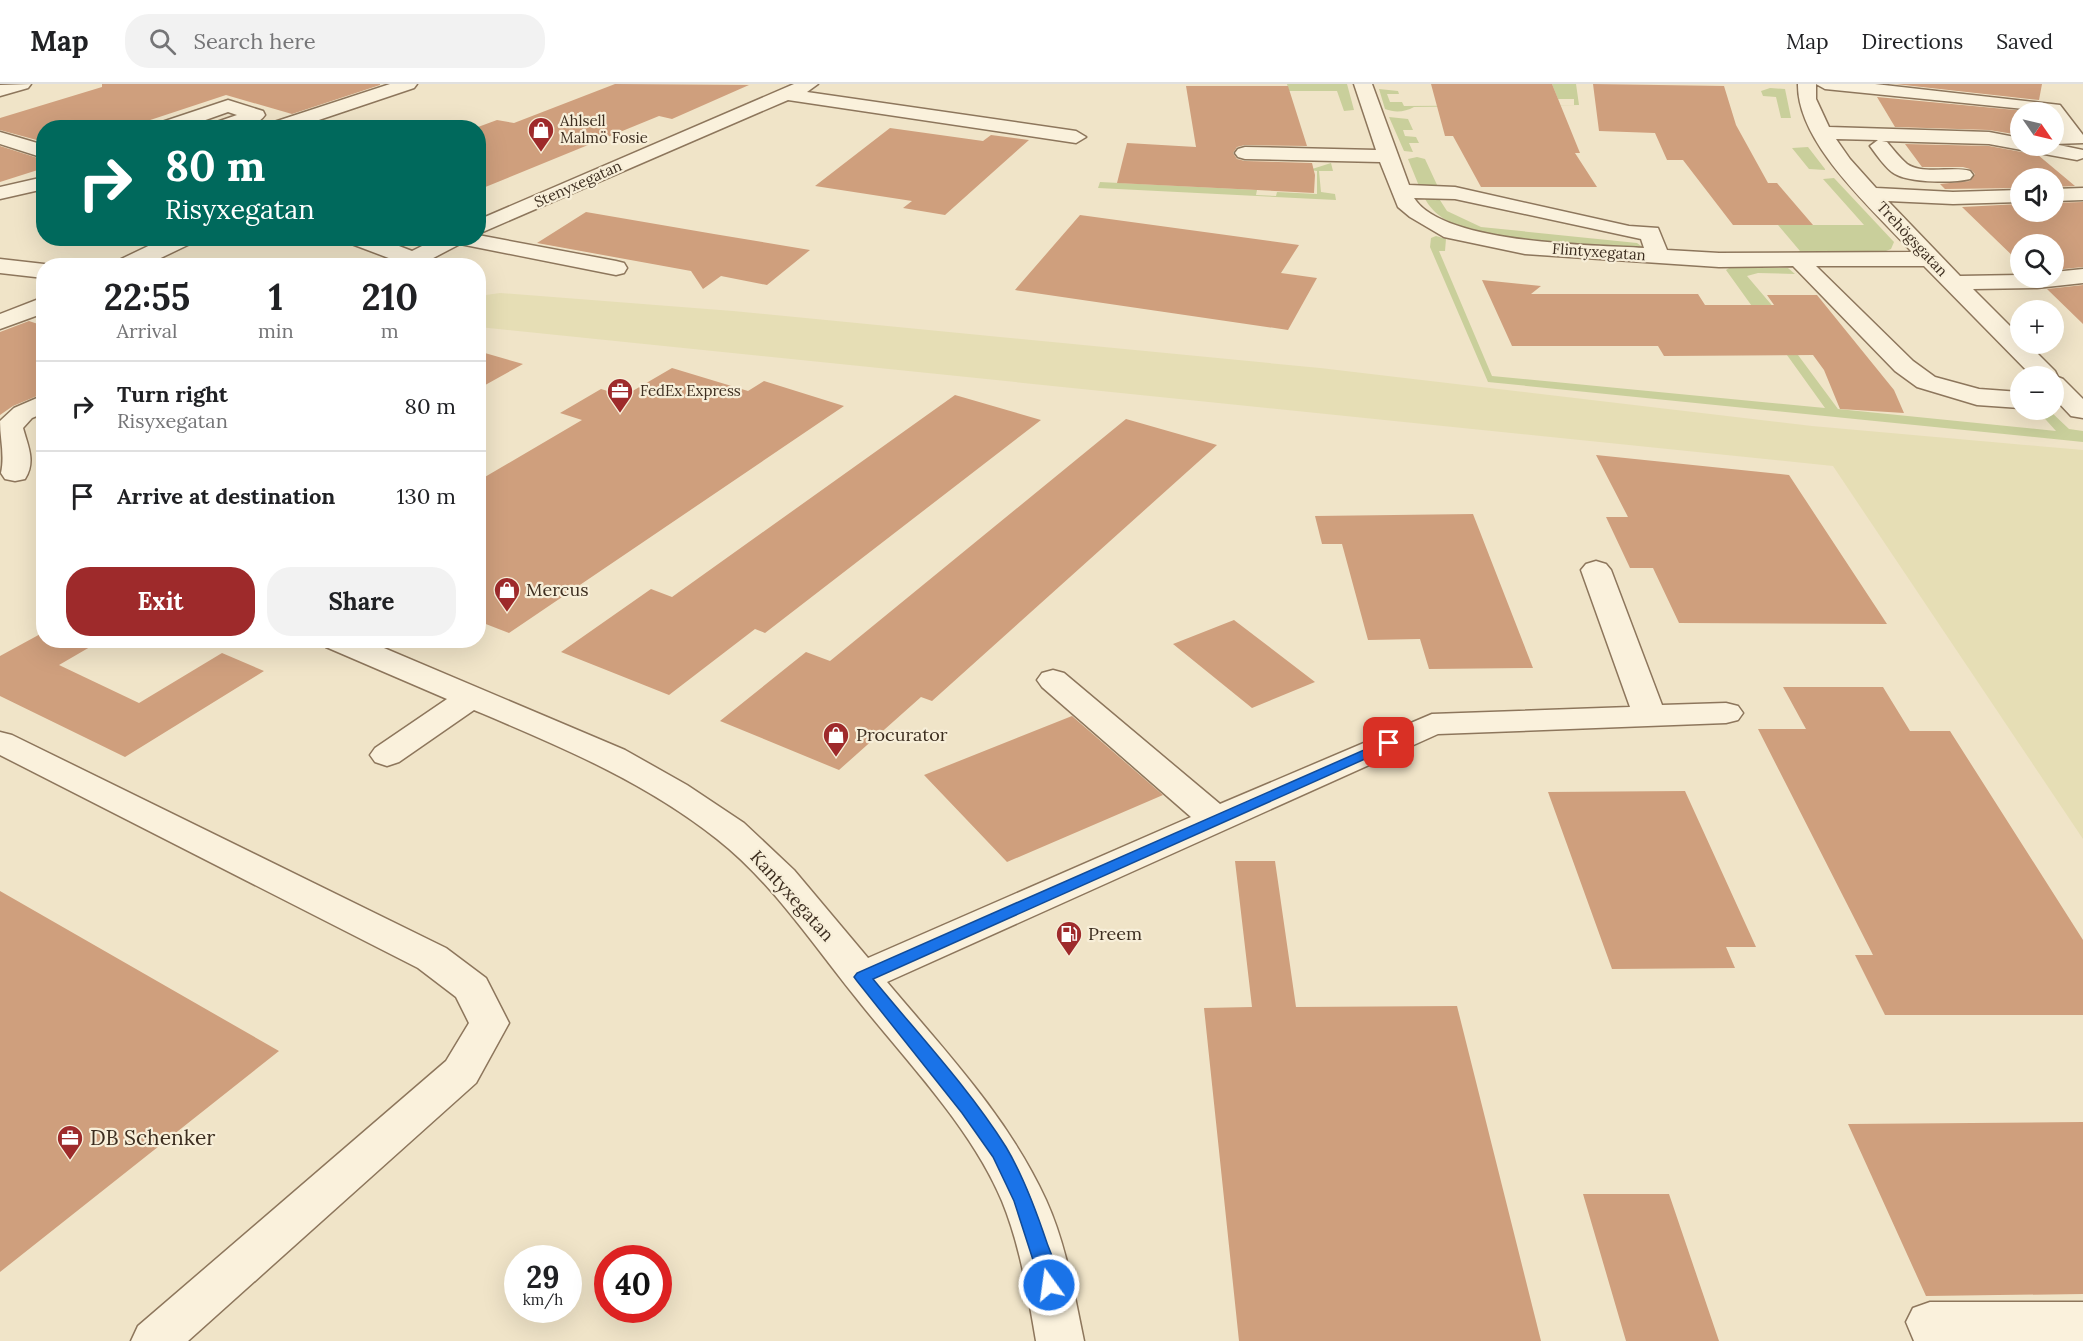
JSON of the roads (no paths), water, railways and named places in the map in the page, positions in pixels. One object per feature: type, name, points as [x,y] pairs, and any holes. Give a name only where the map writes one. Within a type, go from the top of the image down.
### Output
[{"type":"street","points":[[0,91],[22,84]]},
{"type":"street","points":[[299,120],[408,84]]},
{"type":"street","name":"Stenyxegatan","points":[[486,225],[809,84]]},
{"type":"street","name":"Flintyxegatan","points":[[1363,84],[1405,202],[1417,213],[1452,232],[1525,247],[1658,257],[1719,260],[1930,259]]},
{"type":"street","name":"Trehögsgatan","points":[[1807,84],[1807,99],[1826,140],[1842,164],[1953,283],[2036,366]]},
{"type":"street","points":[[1825,84],[2010,104]]},
{"type":"street","points":[[1952,84],[1951,88],[2048,101],[2049,93]]},
{"type":"street","points":[[1866,89],[1881,115]]},
{"type":"street","points":[[786,94],[1076,137]]},
{"type":"street","points":[[187,120],[228,106],[256,115],[241,120]]},
{"type":"street","points":[[2064,123],[2076,139],[2064,138]]},
{"type":"street","points":[[1952,132],[2010,135]]},
{"type":"street","points":[[0,138],[36,149]]},
{"type":"street","points":[[1826,140],[1989,138],[2025,147],[2064,150],[2080,165]]},
{"type":"street","points":[[1826,140],[1880,146],[1969,146]]},
{"type":"street","points":[[1880,146],[1902,170],[1930,175],[1965,175]]},
{"type":"street","points":[[1245,153],[1389,156]]},
{"type":"street","points":[[0,193],[36,185]]},
{"type":"street","points":[[1402,191],[1455,193],[1629,232],[1650,233],[1658,257]]},
{"type":"street","points":[[1870,194],[1953,198],[2010,196]]},
{"type":"street","points":[[2064,195],[2083,194]]},
{"type":"street","points":[[486,243],[616,268]]},
{"type":"street","points":[[142,258],[167,246]]},
{"type":"street","points":[[373,246],[398,258]]},
{"type":"street","points":[[415,258],[441,246]]},
{"type":"street","points":[[1800,260],[1810,273],[1896,358],[1926,382],[1977,397],[2010,399]]},
{"type":"street","points":[[0,266],[36,270]]},
{"type":"street","points":[[1953,283],[2037,281],[2083,276]]},
{"type":"street","points":[[0,304],[36,311]]},
{"type":"street","points":[[0,322],[36,311]]},
{"type":"street","points":[[7,474],[18,457],[9,427],[23,413],[36,407]]},
{"type":"street","points":[[7,474],[36,470]]},
{"type":"street","points":[[1596,570],[1650,716]]},
{"type":"street","name":"Kantyxegatan","points":[[356,648],[613,757],[675,793],[731,831],[781,879],[968,1108],[999,1152],[1024,1201],[1046,1267],[1060,1341]]},
{"type":"street","points":[[1053,680],[1216,820]]},
{"type":"street","points":[[387,755],[471,697]]},
{"type":"street","points":[[862,977],[1432,724],[1726,713]]},
{"type":"street","points":[[0,742],[432,958],[472,988],[489,1023],[461,1072],[155,1341]]},
{"type":"street","points":[[1938,1341],[1930,1322],[2083,1322]]},
{"type":"place","name":"Ahlsell Malmö Fosie","points":[[541,153]]},
{"type":"place","name":"FedEx Express","points":[[620,414]]},
{"type":"place","name":"Mercus","points":[[507,613]]},
{"type":"place","name":"Procurator","points":[[836,758]]},
{"type":"place","name":"Preem","points":[[1069,957]]},
{"type":"place","name":"DB Schenker","points":[[70,1161]]}]
